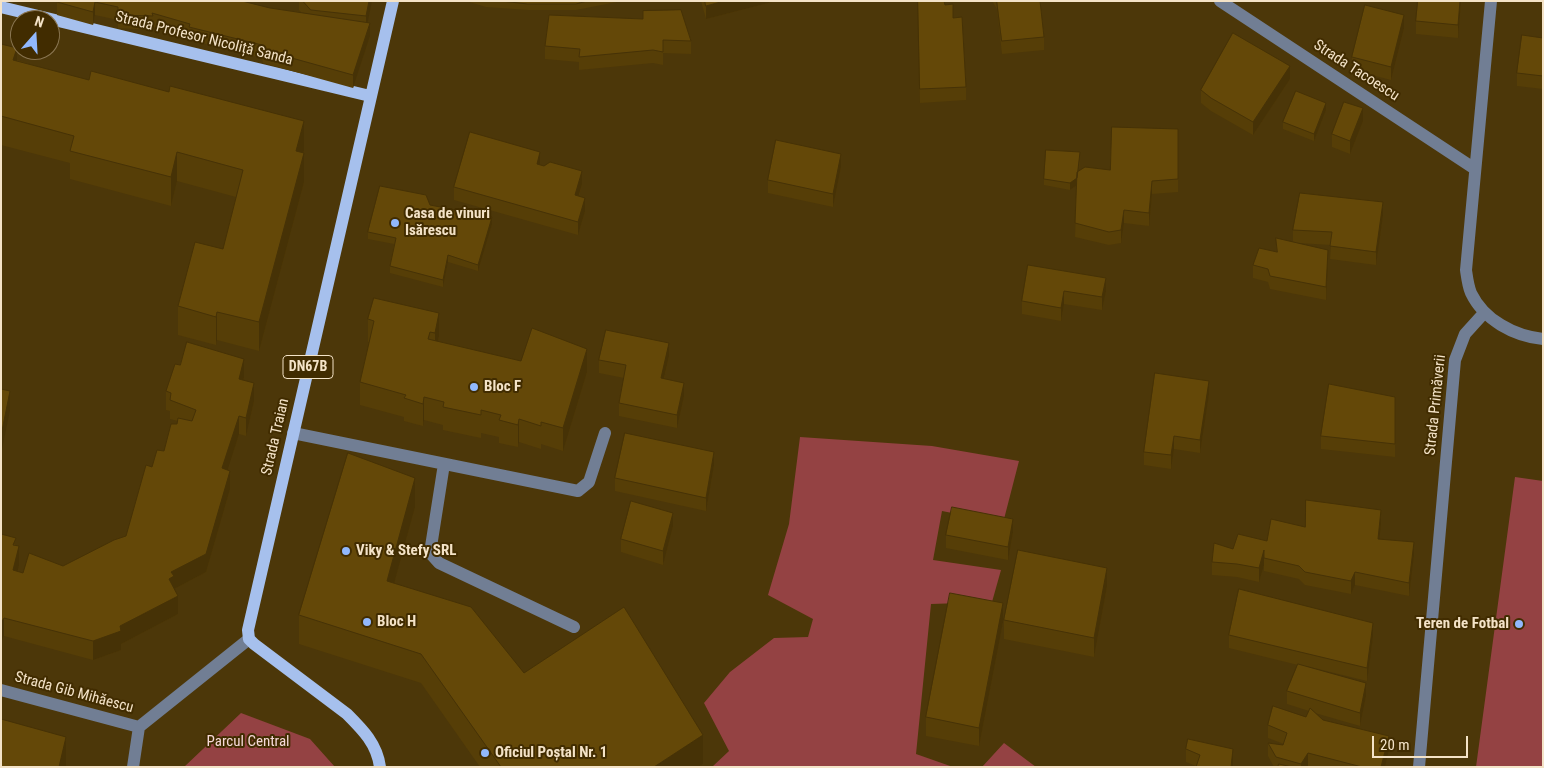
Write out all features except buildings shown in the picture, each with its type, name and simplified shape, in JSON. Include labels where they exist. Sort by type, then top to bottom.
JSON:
[{"type":"main road","name":"Strada Traian","points":[[249,639],[248,630],[393,1]]},
{"type":"main road","name":"Strada Profesor Nicoliță Sanda","points":[[1,6],[370,96]]},
{"type":"main road","points":[[249,639],[347,714],[366,733],[373,744],[379,758],[380,767]]},
{"type":"street","name":"Strada Tacoescu","points":[[1220,1],[1475,169]]},
{"type":"street","points":[[1491,1],[1466,270],[1471,292],[1484,313],[1507,329],[1543,339]]},
{"type":"street","name":"Strada Primăverii","points":[[1419,767],[1455,360],[1464,334],[1484,313]]},
{"type":"street","points":[[294,433],[578,491],[589,482],[605,433]]},
{"type":"street","points":[[444,464],[430,553],[439,563],[574,627]]},
{"type":"street","points":[[133,767],[139,727],[249,639]]},
{"type":"street","name":"Strada Gib Mihăescu","points":[[1,690],[139,727]]},
{"type":"green space","points":[[800,437],[932,446],[1019,461],[1003,523],[942,511],[933,560],[1001,570],[992,602],[931,604],[916,754],[953,767],[712,767],[729,751],[704,703],[730,672],[774,638],[808,637],[813,619],[768,595],[789,524]]},
{"type":"green space","name":"Teren de Fotbal","points":[[1515,477],[1543,481],[1543,767],[1476,767]]},
{"type":"green space","name":"Parcul Central","points":[[241,713],[310,739],[335,767],[184,767]]},
{"type":"green space","points":[[1004,743],[1036,767],[982,767]]},
{"type":"place","name":"Casa de vinuri Isărescu","points":[[395,223]]},
{"type":"place","name":"Bloc F","points":[[474,387]]},
{"type":"place","name":"Viky & Stefy SRL","points":[[346,551]]},
{"type":"place","name":"Bloc H","points":[[367,622]]},
{"type":"place","name":"Teren de Fotbal","points":[[1519,624]]},
{"type":"place","name":"Oficiul Poștal Nr. 1","points":[[485,753]]}]
